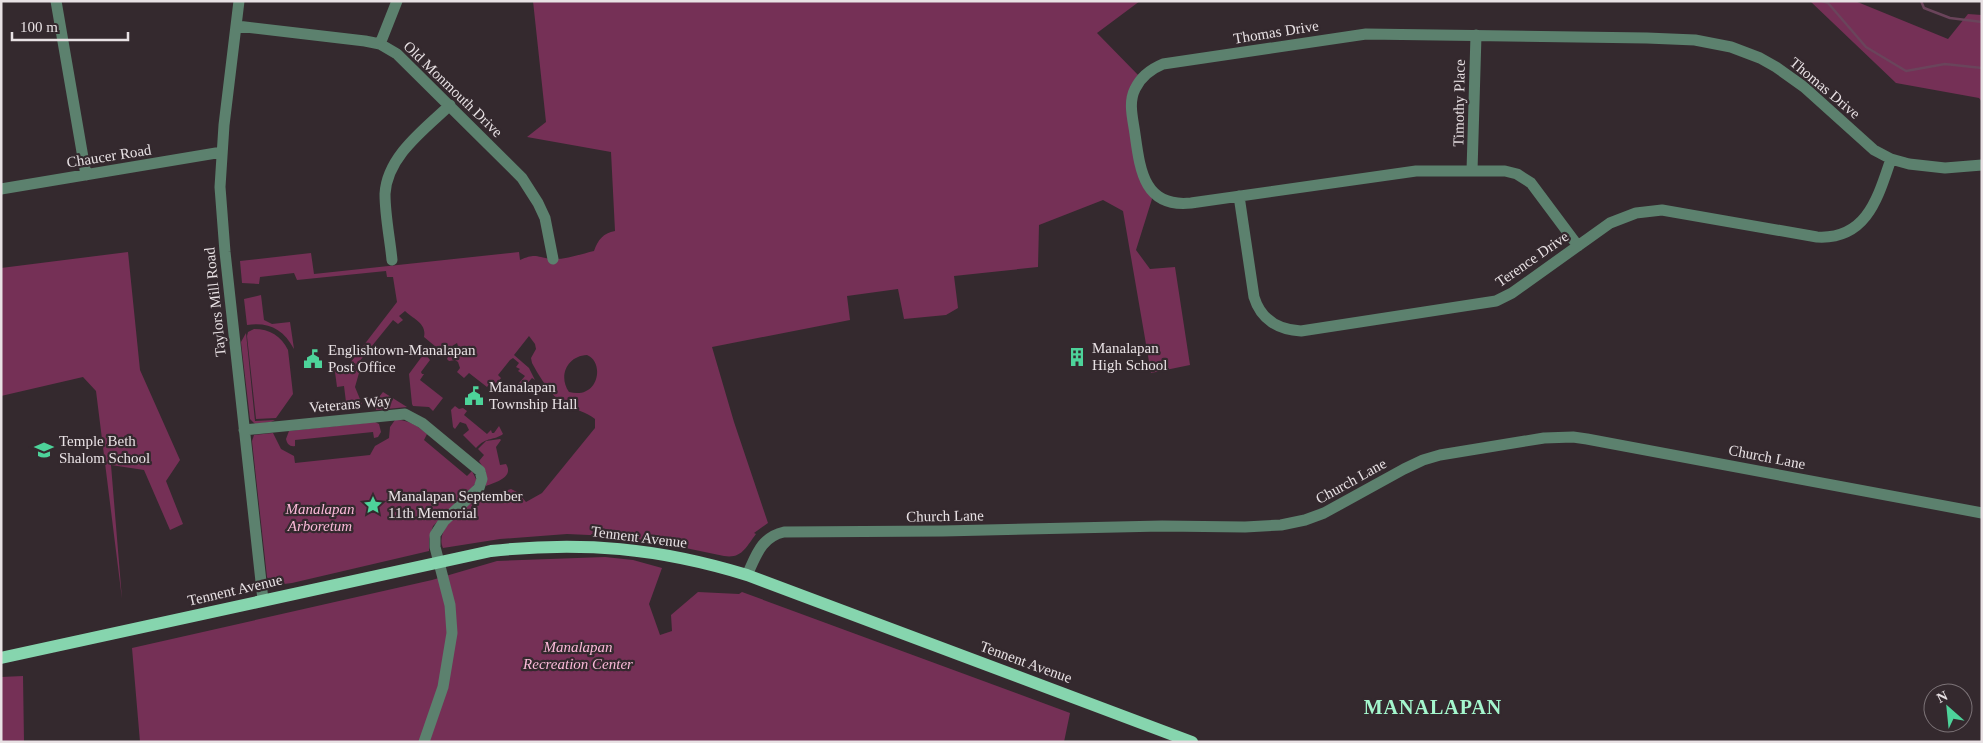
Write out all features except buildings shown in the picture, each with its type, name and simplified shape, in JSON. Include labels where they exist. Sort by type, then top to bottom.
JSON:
[{"type":"main road","name":"Tennent Avenue","points":[[1,658],[491,551],[523,548],[598,546],[663,554],[747,575],[1192,742]]},
{"type":"street","points":[[56,1],[86,175]]},
{"type":"street","name":"Taylors Mill Road","points":[[239,1],[222,152],[222,215],[263,600]]},
{"type":"street","points":[[380,44],[397,1]]},
{"type":"street","name":"Old Monmouth Drive","points":[[237,26],[380,44],[397,54],[514,169],[529,188],[545,218],[553,259]]},
{"type":"street","name":"Thomas Drive","points":[[1578,246],[1534,187],[1523,177],[1505,171],[1416,170],[1191,204],[1173,203],[1158,197],[1146,184],[1141,174],[1131,108],[1135,88],[1149,72],[1169,63],[1366,34],[1678,39],[1711,42],[1760,58],[1791,77],[1868,145],[1891,159],[1929,167],[1966,167],[1982,164]]},
{"type":"street","name":"Timothy Place","points":[[1472,171],[1476,35]]},
{"type":"street","points":[[392,260],[385,194],[388,180],[404,150],[450,105]]},
{"type":"street","name":"Chaucer Road","points":[[1,189],[222,152]]},
{"type":"street","name":"Terence Drive","points":[[1239,196],[1256,301],[1260,310],[1269,321],[1284,329],[1317,329],[1496,301],[1512,293],[1620,218],[1636,212],[1654,210],[1672,212],[1817,237],[1839,235],[1859,224],[1869,213],[1891,159]]},
{"type":"street","name":"Thomas Drive","points":[[1966,167],[1982,170]]},
{"type":"street","name":"Veterans Way","points":[[244,430],[401,414],[419,420],[479,469],[482,476],[479,488],[444,520],[437,530],[434,543],[439,562]]},
{"type":"street","name":"Church Lane","points":[[747,575],[760,546],[772,536],[784,532],[821,533],[1281,525],[1305,520],[1324,513],[1388,477],[1430,458],[1472,449],[1558,437],[1587,439],[1982,513]]},
{"type":"street","points":[[424,742],[444,687],[452,633],[450,605],[439,562]]},
{"type":"green space","points":[[533,1],[1140,1],[1097,33],[1140,77],[1131,108],[1152,199],[1136,250],[1150,269],[1175,267],[1190,365],[1151,373],[1123,211],[1103,200],[1039,225],[1038,267],[954,276],[958,308],[946,315],[904,319],[898,289],[847,296],[850,320],[712,347],[734,422],[768,523],[754,533],[756,534],[739,554],[724,556],[652,541],[611,536],[567,534],[500,539],[443,548],[441,541],[446,526],[458,513],[478,497],[486,498],[511,489],[517,492],[526,502],[542,493],[595,428],[595,419],[566,405],[551,393],[532,363],[531,358],[536,349],[529,336],[514,355],[529,368],[535,380],[532,378],[519,393],[514,389],[525,376],[518,371],[520,369],[516,367],[519,363],[513,358],[498,375],[501,378],[497,384],[492,380],[487,387],[469,373],[464,378],[457,372],[460,368],[458,362],[447,359],[448,357],[445,354],[458,346],[457,343],[442,352],[424,337],[423,328],[419,322],[405,311],[399,316],[403,320],[398,324],[393,320],[354,368],[359,373],[355,387],[362,404],[358,410],[347,410],[344,386],[337,387],[333,369],[347,367],[397,302],[393,277],[387,277],[386,271],[297,280],[294,273],[260,277],[259,284],[242,283],[240,261],[311,253],[314,274],[519,252],[520,260],[533,256],[562,259],[594,251],[601,238],[607,233],[615,231],[611,152],[527,137],[546,122]],"holes":[[[587,355],[593,359],[597,372],[593,386],[587,391],[579,393],[569,392],[564,380],[566,368],[574,359],[580,356]]]},
{"type":"green space","points":[[1810,1],[1855,1],[1948,39],[1968,14],[1982,15],[1982,102],[1979,98],[1896,83]]},
{"type":"green space","points":[[128,252],[140,370],[180,460],[166,481],[183,524],[170,530],[144,470],[111,465],[122,599],[96,391],[83,377],[1,396],[1,268]]},
{"type":"green space","points":[[261,295],[264,320],[272,324],[290,322],[294,349],[285,336],[275,328],[255,324],[247,325],[244,299]]},
{"type":"green space","points":[[254,329],[265,330],[274,334],[288,350],[293,394],[276,418],[256,419],[247,336],[248,332]]},
{"type":"green space","points":[[246,333],[255,421],[275,420],[271,422],[255,424],[250,419],[241,342]]},
{"type":"green space","points":[[423,355],[426,355],[430,360],[421,372],[424,374],[420,380],[443,398],[433,411],[429,407],[413,406],[412,404],[409,374]]},
{"type":"green space","points":[[383,392],[407,407],[376,410],[375,402]]},
{"type":"green space","points":[[455,406],[467,411],[464,415],[487,434],[491,430],[494,433],[499,426],[503,434],[487,440],[476,448],[463,435],[469,430],[466,424],[460,422],[455,429],[453,427],[451,410]]},
{"type":"green space","name":"Manalapan Arboretum","points":[[395,420],[408,422],[420,428],[427,434],[424,440],[467,476],[472,471],[477,481],[433,526],[429,539],[429,551],[292,583],[270,582],[267,577],[252,441],[254,435],[273,433],[281,449],[294,456],[295,463],[370,455],[375,446],[389,438],[390,427]]},
{"type":"green space","points":[[375,422],[379,424],[381,432],[378,437],[374,438],[373,432],[295,440],[295,446],[289,445],[286,439],[289,431]]},
{"type":"green space","points":[[500,439],[496,447],[500,465],[506,464],[508,472],[503,478],[486,486],[486,472],[479,461],[484,455],[478,449],[486,441]]},
{"type":"green space","name":"Manalapan Recreation Center","points":[[605,557],[633,560],[662,568],[649,604],[660,635],[672,631],[671,615],[698,592],[739,594],[742,592],[1070,713],[1064,742],[140,742],[132,648],[432,580],[497,561]]},
{"type":"green space","points":[[23,676],[24,742],[1,742],[1,677]]},
{"type":"waterway","points":[[1822,1],[1828,3],[1866,47],[1906,71],[1945,64],[1982,68]]},
{"type":"waterway","points":[[1921,1],[1924,8],[1950,18],[1982,22]]},
{"type":"place","name":"Manalapan High School","points":[[1077,357]]},
{"type":"place","name":"Englishtown-Manalapan Post Office","points":[[313,359]]},
{"type":"place","name":"Manalapan Township Hall","points":[[474,396]]},
{"type":"place","name":"Temple Beth Shalom School","points":[[44,450]]},
{"type":"place","name":"Manalapan September 11th Memorial","points":[[373,505]]},
{"type":"district","name":"MANALAPAN","points":[[1433,707]]}]
